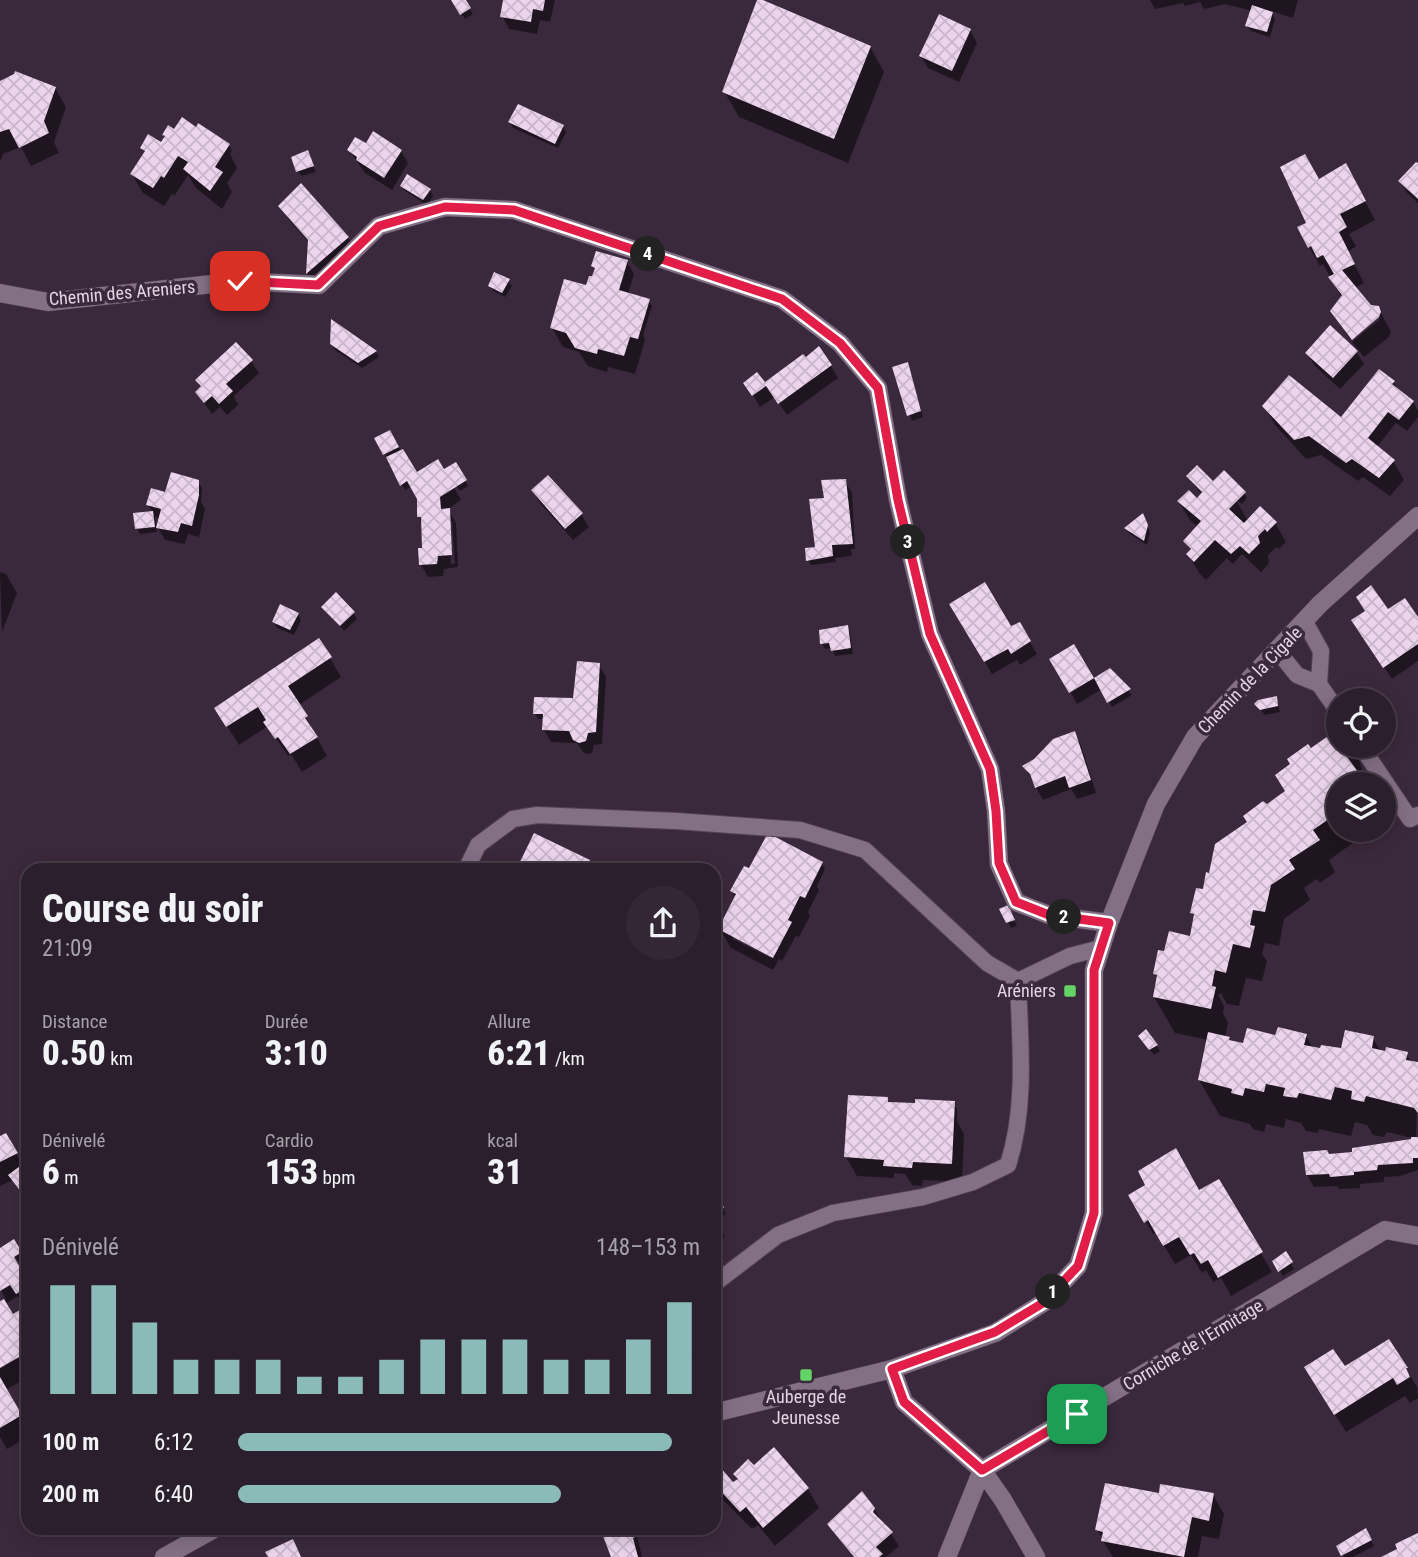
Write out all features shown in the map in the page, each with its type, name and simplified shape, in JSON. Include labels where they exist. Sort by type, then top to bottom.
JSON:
[{"type":"street","name":"Chemin des Areniers","points":[[0,293],[48,302],[240,281],[318,285],[379,226],[445,207],[514,210],[782,299],[840,343],[878,388],[898,500],[930,634],[990,769],[999,863],[1016,902],[1049,915],[1109,923]]},
{"type":"street","name":"Chemin de la Cigale","points":[[721,1411],[892,1369],[995,1332],[1043,1303],[1078,1266],[1094,1213],[1094,970],[1109,923],[1156,804],[1195,737],[1321,604],[1418,516]]},
{"type":"street","name":"Corniche de l'Ermitage","points":[[982,1470],[1385,1230],[1418,1236]]},
{"type":"street","points":[[892,1369],[904,1402],[982,1470],[1003,1500],[1035,1557]]},
{"type":"street","points":[[947,1557],[982,1470]]},
{"type":"street","points":[[164,1557],[203,1535]]},
{"type":"lane","points":[[1305,622],[1321,651],[1320,684],[1326,693]]},
{"type":"lane","points":[[1277,650],[1297,675],[1320,684]]},
{"type":"lane","points":[[1369,758],[1410,820],[1418,816]]},
{"type":"lane","points":[[469,863],[478,845],[513,819],[537,814],[800,830],[865,850],[987,963],[1018,981]]},
{"type":"lane","points":[[1018,981],[1070,956],[1101,948]]},
{"type":"lane","points":[[721,1279],[778,1235],[833,1213],[923,1197],[973,1182],[1008,1165],[1015,1144],[1022,1082],[1018,981]]},
{"type":"building","points":[[451,0],[466,0],[471,8],[460,15]]},
{"type":"building","points":[[503,0],[545,0],[543,11],[533,9],[531,22],[500,17]]},
{"type":"building","points":[[757,0],[763,0],[871,46],[834,139],[722,92]]},
{"type":"building","points":[[1252,5],[1273,12],[1267,32],[1245,26]]},
{"type":"building","points":[[939,14],[971,29],[952,71],[919,56]]},
{"type":"building","points":[[15,71],[56,87],[44,121],[49,133],[19,148],[9,129],[0,132],[0,81]]},
{"type":"building","points":[[518,104],[564,125],[555,144],[508,122]]},
{"type":"building","points":[[182,117],[196,127],[198,123],[230,144],[215,167],[223,172],[210,191],[183,169],[188,162],[178,156],[164,178],[161,176],[153,188],[130,174],[145,151],[140,148],[148,134],[161,142],[168,125],[174,129]]},
{"type":"building","points":[[373,131],[402,150],[384,178],[356,160],[357,157],[347,150],[355,137],[366,143]]},
{"type":"building","points":[[308,150],[314,166],[296,172],[291,157]]},
{"type":"building","points":[[1305,154],[1319,179],[1346,163],[1366,201],[1340,214],[1347,227],[1339,232],[1355,264],[1342,270],[1371,305],[1379,306],[1381,312],[1379,317],[1352,340],[1330,311],[1342,295],[1328,277],[1334,274],[1323,255],[1317,258],[1311,246],[1308,248],[1297,227],[1306,223],[1280,167]]},
{"type":"building","points":[[1418,163],[1418,199],[1398,181]]},
{"type":"building","points":[[407,174],[431,189],[423,200],[400,186]]},
{"type":"building","points":[[301,183],[349,237],[306,274],[308,240],[278,206]]},
{"type":"building","points":[[596,251],[628,260],[619,290],[650,299],[638,339],[630,337],[624,356],[598,349],[597,354],[575,348],[566,333],[550,328],[564,279],[586,285],[595,268],[591,266]]},
{"type":"building","points":[[494,272],[510,279],[502,293],[488,286]]},
{"type":"building","points":[[331,319],[377,351],[358,363],[330,344]]},
{"type":"building","points":[[1330,325],[1358,351],[1333,378],[1305,353]]},
{"type":"building","points":[[236,342],[253,360],[226,384],[233,391],[219,404],[212,396],[204,403],[195,392],[201,386],[195,380]]},
{"type":"building","points":[[819,346],[832,365],[778,404],[766,386],[752,396],[743,383],[757,372],[765,382],[803,354],[806,357]]},
{"type":"building","points":[[908,362],[921,411],[907,416],[892,367]]},
{"type":"building","points":[[1379,369],[1395,381],[1392,384],[1414,401],[1399,420],[1388,412],[1368,438],[1395,460],[1379,478],[1352,459],[1346,463],[1309,436],[1294,440],[1262,406],[1289,375],[1341,417]]},
{"type":"building","points":[[390,430],[399,447],[383,455],[374,438]]},
{"type":"building","points":[[403,449],[417,472],[438,459],[444,469],[456,462],[467,480],[440,497],[441,509],[450,508],[452,555],[438,556],[437,564],[419,565],[418,548],[422,548],[421,517],[417,517],[417,499],[407,481],[400,486],[386,457]]},
{"type":"building","points":[[1197,465],[1213,481],[1224,470],[1246,492],[1229,509],[1244,523],[1260,506],[1277,522],[1267,532],[1265,529],[1258,536],[1260,543],[1249,554],[1240,546],[1231,554],[1215,540],[1194,562],[1186,554],[1191,549],[1183,541],[1201,521],[1177,501],[1189,490],[1197,498],[1202,492],[1186,476]]},
{"type":"building","points":[[171,472],[199,480],[199,495],[192,526],[181,523],[178,532],[156,528],[161,509],[146,505],[151,488],[165,492]]},
{"type":"building","points":[[548,475],[583,513],[565,529],[531,490]]},
{"type":"building","points":[[846,479],[853,544],[832,545],[833,556],[806,561],[805,548],[815,547],[809,499],[824,498],[821,480]]},
{"type":"building","points":[[153,511],[155,527],[135,529],[133,513]]},
{"type":"building","points":[[1143,513],[1148,525],[1144,541],[1124,528]]},
{"type":"building","points":[[985,582],[1011,626],[1020,622],[1031,641],[1011,654],[1008,649],[984,662],[949,604]]},
{"type":"building","points":[[1371,585],[1388,609],[1405,598],[1418,617],[1418,644],[1383,668],[1351,620],[1365,611],[1356,597]]},
{"type":"building","points":[[336,592],[355,612],[340,626],[321,607]]},
{"type":"building","points":[[280,604],[299,613],[290,630],[272,622]]},
{"type":"building","points":[[848,625],[851,648],[831,651],[829,643],[820,644],[819,630]]},
{"type":"building","points":[[319,638],[332,657],[288,686],[318,737],[290,754],[263,722],[266,720],[258,707],[226,727],[214,708]]},
{"type":"building","points":[[1074,644],[1094,678],[1069,693],[1049,659]]},
{"type":"building","points":[[577,661],[600,663],[596,732],[588,733],[586,741],[579,743],[573,740],[569,731],[542,730],[543,714],[533,714],[534,697],[573,698]]},
{"type":"building","points":[[1110,668],[1131,689],[1107,703],[1094,678]]},
{"type":"building","points":[[1277,696],[1278,706],[1260,710],[1254,704],[1258,700]]},
{"type":"building","points":[[1075,731],[1091,780],[1069,788],[1065,776],[1035,788],[1030,774],[1022,766],[1034,759],[1053,739]]},
{"type":"building","points":[[1326,738],[1326,758],[1348,758],[1358,772],[1326,772],[1326,821],[1313,830],[1320,840],[1289,860],[1295,869],[1271,885],[1265,912],[1253,910],[1250,925],[1255,926],[1250,948],[1233,944],[1226,973],[1215,970],[1212,986],[1216,987],[1211,1009],[1153,997],[1157,975],[1153,974],[1158,950],[1164,951],[1169,931],[1190,936],[1194,914],[1190,913],[1196,888],[1203,889],[1215,844],[1247,822],[1243,816],[1263,801],[1267,804],[1285,791],[1275,775],[1290,764],[1287,759],[1308,744],[1311,748]]},
{"type":"building","points":[[534,833],[590,860],[589,863],[519,863]]},
{"type":"building","points":[[768,833],[823,862],[805,898],[800,896],[788,920],[792,922],[773,958],[721,931],[721,923],[736,894],[730,891],[744,866],[749,868]]},
{"type":"building","points":[[1008,905],[1015,920],[1006,923],[999,909]]},
{"type":"building","points":[[1278,1027],[1307,1034],[1304,1045],[1341,1048],[1345,1030],[1374,1036],[1372,1048],[1385,1051],[1386,1047],[1408,1052],[1406,1060],[1418,1062],[1418,1113],[1414,1108],[1366,1096],[1364,1102],[1351,1099],[1352,1091],[1335,1087],[1331,1100],[1299,1093],[1297,1098],[1283,1096],[1285,1088],[1266,1084],[1264,1092],[1245,1088],[1243,1096],[1231,1093],[1232,1089],[1198,1080],[1208,1032],[1243,1043],[1247,1028],[1275,1035]]},
{"type":"building","points":[[1146,1029],[1158,1045],[1149,1050],[1138,1036]]},
{"type":"building","points":[[848,1095],[888,1097],[888,1102],[915,1103],[915,1099],[955,1101],[952,1164],[913,1162],[912,1168],[883,1166],[884,1160],[844,1157]]},
{"type":"building","points":[[6,1133],[18,1153],[0,1162],[0,1136]]},
{"type":"building","points":[[1418,1137],[1418,1158],[1413,1158],[1413,1163],[1378,1165],[1377,1170],[1354,1172],[1354,1175],[1306,1175],[1303,1152],[1352,1152],[1352,1148]]},
{"type":"building","points":[[1176,1148],[1199,1190],[1219,1179],[1263,1252],[1218,1278],[1208,1260],[1201,1264],[1194,1253],[1190,1255],[1179,1237],[1163,1246],[1148,1220],[1144,1223],[1128,1195],[1145,1185],[1138,1171]]},
{"type":"building","points":[[21,1165],[21,1192],[8,1175]]},
{"type":"building","points":[[14,1239],[21,1250],[14,1257],[21,1269],[21,1291],[16,1294],[10,1285],[0,1291],[0,1248]]},
{"type":"building","points":[[1286,1251],[1293,1262],[1278,1272],[1272,1261]]},
{"type":"building","points":[[4,1299],[13,1314],[21,1309],[21,1356],[0,1368],[0,1301]]},
{"type":"building","points":[[1389,1339],[1408,1368],[1410,1377],[1397,1385],[1393,1378],[1334,1415],[1304,1367],[1333,1349],[1345,1366]]},
{"type":"building","points":[[0,1377],[21,1416],[0,1428]]},
{"type":"building","points":[[774,1447],[809,1488],[763,1528],[746,1507],[740,1512],[721,1492],[721,1468],[733,1482],[738,1479],[733,1474],[748,1459],[754,1465]]},
{"type":"building","points":[[1105,1483],[1159,1493],[1160,1484],[1214,1493],[1209,1521],[1192,1517],[1184,1557],[1101,1541],[1103,1532],[1095,1530]]},
{"type":"building","points":[[862,1491],[875,1508],[873,1512],[893,1532],[876,1547],[883,1554],[879,1557],[854,1557],[827,1524]]},
{"type":"building","points":[[1366,1528],[1372,1540],[1341,1556],[1336,1546]]},
{"type":"building","points":[[1418,1533],[1418,1557],[1381,1557],[1397,1549],[1395,1544]]},
{"type":"building","points":[[603,1535],[635,1535],[633,1538],[638,1557],[611,1557]]},
{"type":"building","points":[[293,1539],[301,1557],[268,1557],[265,1552]]},
{"type":"place","name":"Aréniers","points":[[1070,991]]},
{"type":"place","name":"Auberge de Jeunesse","points":[[806,1375]]},
{"type":"route","points":[[240,281],[318,285],[379,226],[445,207],[514,210],[782,299],[840,343],[878,388],[898,500],[930,634],[990,769],[999,863],[1016,902],[1049,915],[1109,923],[1094,970],[1094,1213],[1078,1266],[1043,1303],[995,1332],[892,1369],[904,1402],[982,1470],[1077,1414]]}]
